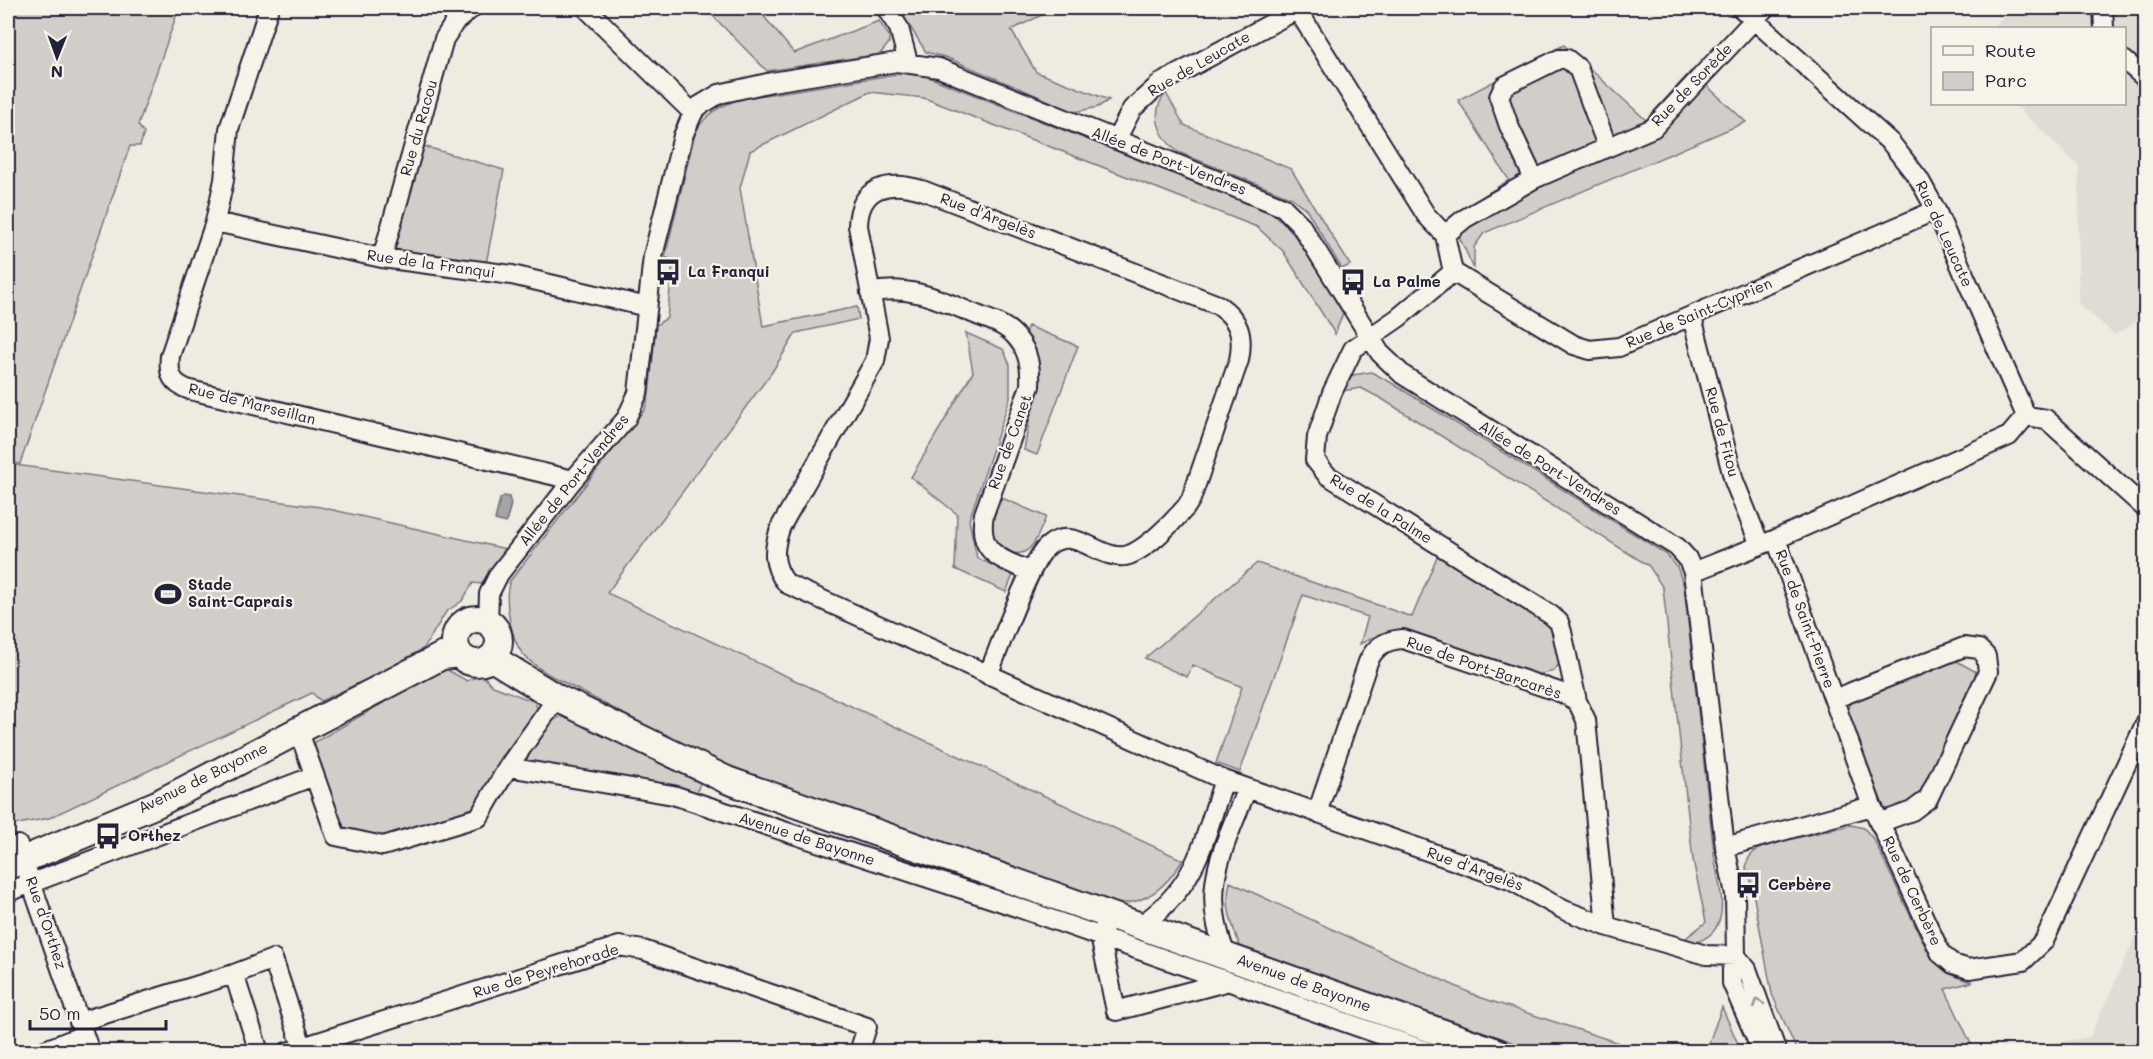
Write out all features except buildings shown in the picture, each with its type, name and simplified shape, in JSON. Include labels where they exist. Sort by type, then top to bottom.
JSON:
[{"type":"street","name":"Rue de Marseillan","points":[[269,8],[229,129],[224,180],[215,222],[171,356],[170,374],[180,386],[573,480]]},
{"type":"street","name":"Rue du Racou","points":[[382,258],[444,39],[455,22],[472,8]]},
{"type":"street","points":[[586,8],[693,113]]},
{"type":"street","points":[[886,8],[899,28],[908,62]]},
{"type":"street","points":[[1298,8],[1426,215],[1445,235],[1453,272]]},
{"type":"street","name":"Rue de Leucate","points":[[1116,140],[1132,109],[1161,82],[1298,8]]},
{"type":"street","points":[[2103,8],[2104,27]]},
{"type":"street","name":"Rue de Leucate","points":[[1754,11],[1891,143],[1919,179],[1936,210],[2025,416]]},
{"type":"street","name":"Rue de Sorède","points":[[1445,235],[1464,219],[1534,179],[1653,128],[1754,11]]},
{"type":"street","points":[[1534,179],[1509,126],[1499,97],[1504,86],[1559,59],[1567,59],[1578,68],[1607,146]]},
{"type":"street","name":"Allée de Port-Vendres","points":[[488,622],[489,594],[500,574],[573,480],[626,419],[638,393],[653,255],[683,136],[693,113],[709,99],[734,90],[908,62],[929,65],[1283,207],[1300,224],[1380,353],[1403,375],[1677,548],[1687,558],[1693,572],[1725,847],[1735,894],[1736,956],[1732,970],[1732,983],[1762,1052]]},
{"type":"street","points":[[2126,62],[2145,79]]},
{"type":"street","name":"Rue d'Argelès","points":[[988,675],[1031,572],[1044,549],[1059,539],[1075,540],[1118,556],[1131,554],[1186,507],[1191,499],[1239,360],[1242,338],[1235,319],[1218,305],[907,186],[885,186],[874,191],[861,206],[858,233],[879,338],[875,361],[781,526],[774,547],[777,569],[787,584],[796,589],[988,675],[1224,780],[1510,880],[1564,910],[1606,926],[1706,955],[1736,956]]},
{"type":"street","name":"Rue de Saint-Cyprien","points":[[1453,272],[1557,336],[1590,350],[1619,347],[1936,210]]},
{"type":"street","name":"Rue de la Franqui","points":[[215,222],[382,258],[512,275],[647,307]]},
{"type":"street","name":"Rue de la Palme","points":[[1453,272],[1398,318],[1369,336],[1353,350],[1332,393],[1315,449],[1318,467],[1559,622],[1577,701]]},
{"type":"street","name":"Rue de Canet","points":[[870,293],[894,290],[932,296],[1008,328],[1022,345],[1030,363],[1030,386],[984,514],[982,534],[991,552],[1031,572]]},
{"type":"street","name":"Rue de Fitou","points":[[1692,317],[1734,481],[1768,542]]},
{"type":"street","points":[[1693,572],[1768,542],[2009,436],[2025,416],[2046,419],[2145,509]]},
{"type":"street","name":"Rue de Saint-Pierre","points":[[1768,542],[1834,699],[1875,814],[1912,811],[1928,799],[1988,672],[1986,656],[1979,649],[1964,647],[1834,699]]},
{"type":"street","points":[[480,619],[488,622],[494,627],[499,643],[492,658],[475,664],[459,654],[455,638],[463,624],[480,619]]},
{"type":"street","name":"Rue de Port-Barcarès","points":[[1317,813],[1368,663],[1380,645],[1392,640],[1403,639],[1562,693],[1577,701],[1586,720],[1606,926]]},
{"type":"street","name":"Avenue de Bayonne","points":[[17,857],[157,804],[442,656],[459,654]]},
{"type":"street","name":"Avenue de Bayonne","points":[[492,658],[557,698],[727,780],[1105,926],[1225,982],[1430,1052]]},
{"type":"street","points":[[299,732],[336,836],[383,846],[479,817],[508,767],[557,698]]},
{"type":"street","name":"Rue de Cerbère","points":[[1875,814],[1941,954],[1953,964],[1969,969],[2023,961],[2044,941],[2145,722]]},
{"type":"street","name":"Avenue de Bayonne","points":[[508,767],[673,795],[1105,926],[1141,925],[1497,1052]]},
{"type":"street","name":"Avenue de Bayonne","points":[[8,892],[314,776]]},
{"type":"street","points":[[1141,925],[1171,902],[1194,868],[1224,780]]},
{"type":"street","points":[[1226,955],[1215,917],[1214,879],[1247,788]]},
{"type":"street","points":[[1725,847],[1875,814]]},
{"type":"street","name":"Rue d'Orthez","points":[[17,857],[33,883],[84,1036]]},
{"type":"street","name":"Avenue de Bayonne","points":[[1105,926],[1116,1011],[1225,982]]},
{"type":"street","name":"Rue de Peyrehorade","points":[[234,974],[273,959],[295,1049],[619,946],[643,950],[867,1027],[859,1052]]},
{"type":"street","points":[[1736,956],[1747,969],[1777,1052]]},
{"type":"street","points":[[40,1052],[234,974],[259,1052]]},
{"type":"shaded area","points":[[2011,8],[2145,8],[2145,316],[2115,335],[2078,303],[2079,166],[2015,105],[2126,105],[2126,27],[1993,27]]},
{"type":"shaded area","points":[[504,496],[509,497],[511,504],[506,523],[495,520],[500,499]]},
{"type":"shaded area","points":[[2145,915],[2145,1051],[2008,1051],[2090,1037]]},
{"type":"green space","points":[[8,8],[179,8],[138,125],[144,133],[140,146],[130,146],[20,464],[8,462]]},
{"type":"green space","points":[[705,8],[757,8],[794,53],[879,21],[889,36],[889,43],[880,54],[767,71]]},
{"type":"green space","points":[[913,8],[1056,8],[1011,30],[1036,72],[1109,100],[1098,107],[1075,112],[948,58],[926,52],[902,14]]},
{"type":"green space","points":[[1564,45],[1646,120],[1691,71],[1746,122],[1484,233],[1474,247],[1474,269],[1450,217],[1509,180],[1458,100]]},
{"type":"green space","points":[[905,73],[921,74],[1269,211],[1292,232],[1343,313],[1335,334],[1283,251],[1257,227],[924,98],[870,92],[750,151],[740,188],[763,326],[857,307],[859,319],[796,333],[772,372],[607,593],[1183,860],[1163,885],[1138,901],[1116,904],[738,774],[548,674],[522,653],[514,638],[507,597],[510,581],[645,409],[649,395],[656,325],[667,318],[673,261],[665,257],[695,133],[699,126],[714,112],[739,99]]},
{"type":"green space","points":[[1166,93],[1184,125],[1291,169],[1350,265],[1342,269],[1307,210],[1292,198],[1178,152],[1171,146],[1161,132],[1157,117],[1161,101]]},
{"type":"green space","points":[[420,145],[504,170],[486,264],[395,251],[392,248]]},
{"type":"green space","points":[[1028,326],[1078,346],[1037,455],[1024,450],[1033,400],[1024,335]]},
{"type":"green space","points":[[966,333],[1003,349],[1010,365],[1010,398],[969,520],[977,558],[1013,575],[1006,592],[955,569],[957,514],[911,477],[973,372]]},
{"type":"green space","points":[[1371,372],[1666,554],[1677,567],[1684,586],[1721,898],[1719,920],[1715,930],[1706,938],[1694,943],[1686,938],[1706,922],[1693,860],[1663,588],[1649,566],[1382,399],[1361,388],[1342,391],[1353,375]]},
{"type":"green space","name":"Stade Saint-Caprais","points":[[8,464],[320,507],[506,549],[481,584],[473,583],[462,601],[446,612],[424,648],[383,672],[321,701],[312,693],[49,818],[8,826]]},
{"type":"green space","points":[[1002,498],[1046,517],[1034,543],[1023,553],[1006,552],[995,547],[989,527]]},
{"type":"green space","points":[[1438,554],[1545,619],[1555,629],[1561,661],[1554,671],[1533,676],[1402,629],[1380,634],[1360,644],[1368,617],[1303,595],[1240,772],[1216,763],[1242,687],[1193,665],[1187,677],[1145,658],[1257,563],[1412,617]]},
{"type":"green space","points":[[1953,659],[1980,674],[1921,798],[1891,811],[1884,808],[1847,712],[1854,697]]},
{"type":"green space","points":[[444,668],[467,681],[482,675],[493,686],[535,702],[539,714],[502,756],[471,814],[383,840],[339,828],[314,757],[315,742]]},
{"type":"green space","points":[[563,715],[700,783],[696,795],[526,761],[545,725]]},
{"type":"green space","points":[[1851,825],[1864,828],[1874,840],[1927,950],[1941,967],[1958,977],[1973,982],[1945,989],[1972,1046],[1946,1052],[1797,1051],[1772,994],[1749,871],[1746,871],[1747,861],[1754,852],[1767,845]]},
{"type":"green space","points":[[1230,882],[1479,997],[1643,1051],[1538,1051],[1240,946],[1228,907]]},
{"type":"green space","points":[[1722,1007],[1741,1051],[1706,1051]]},
{"type":"place","name":"La Franqui","points":[[668,272]]},
{"type":"place","name":"La Palme","points":[[1353,282]]},
{"type":"place","name":"Stade Saint-Caprais","points":[[168,594]]},
{"type":"place","name":"Orthez","points":[[108,836]]},
{"type":"place","name":"Cerbère","points":[[1748,885]]}]
